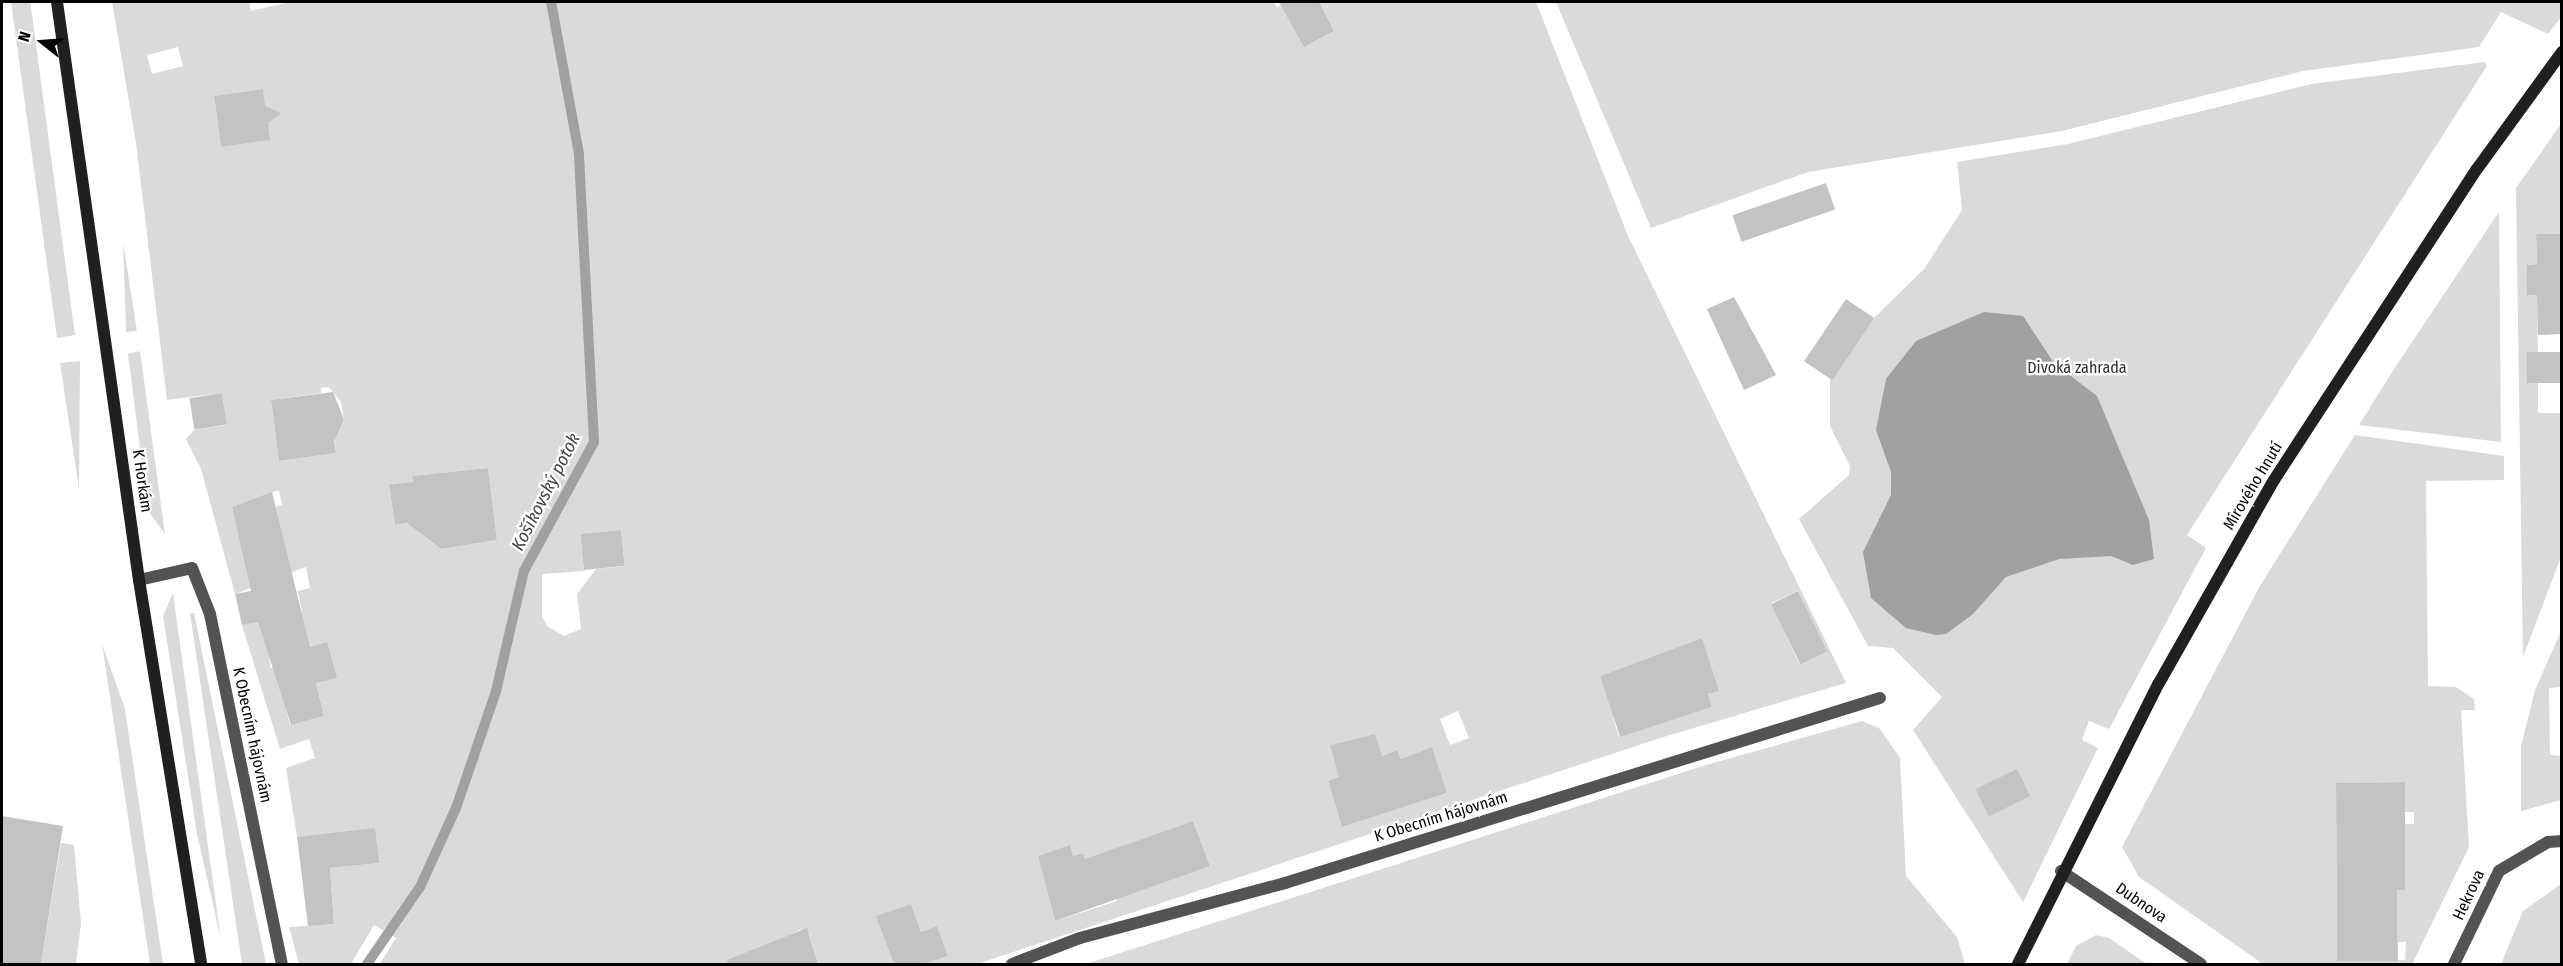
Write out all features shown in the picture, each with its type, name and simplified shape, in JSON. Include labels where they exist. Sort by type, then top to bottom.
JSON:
[{"type":"main road","name":"K Horkám","points":[[57,2],[139,580],[201,964]]},
{"type":"main road","name":"Mírového hnutí","points":[[2018,964],[2061,871],[2274,480],[2464,188],[2562,52]]},
{"type":"street","name":"K Obecním hájovnám","points":[[139,580],[192,568],[210,614],[282,964]]},
{"type":"street","name":"K Obecním hájovnám","points":[[1012,964],[1080,938],[1285,883],[1880,698]]},
{"type":"street","name":"Hekrova","points":[[2454,964],[2499,871],[2548,842],[2562,841]]},
{"type":"street","name":"Dubnova","points":[[2061,871],[2201,964]]},
{"type":"green space","points":[[11,2],[30,2],[31,7],[75,335],[57,338]]},
{"type":"green space","points":[[112,2],[249,2],[251,11],[290,2],[1273,2],[1277,7],[1287,2],[1536,2],[1628,236],[1846,683],[1660,738],[977,964],[924,964],[948,956],[937,926],[921,932],[911,904],[877,916],[894,964],[818,964],[809,933],[800,930],[771,945],[777,964],[380,964],[396,938],[374,925],[351,964],[299,964],[289,927],[334,924],[330,868],[379,863],[297,837],[286,768],[315,758],[309,739],[280,749],[242,625],[302,612],[298,591],[310,588],[306,567],[235,594],[201,469],[186,439],[194,430],[227,425],[222,393],[167,400],[136,143]],"holes":[[[1325,14],[1334,31],[1308,45],[1299,27]],[[178,47],[183,66],[152,74],[147,55]],[[262,89],[269,140],[221,147],[214,96]],[[329,387],[341,402],[344,419],[334,437],[336,453],[279,461],[271,400],[321,393],[321,388]],[[488,468],[497,540],[441,549],[417,531],[416,522],[395,525],[389,486],[413,482],[412,476]],[[279,490],[282,505],[276,507],[284,544],[243,553],[232,507]],[[621,530],[625,566],[596,569],[577,594],[581,629],[564,636],[547,626],[542,617],[542,574],[584,571],[580,535]],[[1798,591],[1826,650],[1799,663],[1771,603]],[[1702,638],[1718,691],[1708,694],[1712,707],[1619,737],[1613,718],[1618,716],[1600,676]],[[327,642],[316,683],[324,716],[290,725],[276,667],[271,668],[269,659]],[[1458,711],[1469,738],[1450,745],[1440,719]],[[1375,734],[1379,748],[1331,745]],[[1397,750],[1401,759],[1422,751],[1438,767],[1447,793],[1342,827],[1328,781],[1384,763],[1382,756]],[[1193,821],[1210,866],[1125,845]],[[1069,846],[1073,856],[1083,853],[1088,866],[1104,862],[1117,901],[1055,921],[1038,856]]]},
{"type":"green space","points":[[1556,2],[2561,2],[2562,16],[2548,34],[2501,12],[2479,47],[2303,71],[2062,131],[1808,172],[1651,228]]},
{"type":"green space","name":"Divoká zahrada","points":[[2485,62],[2487,66],[2187,535],[2206,548],[2109,729],[2089,721],[2082,740],[2098,748],[2023,902],[1913,730],[1942,697],[1893,648],[1868,646],[1799,519],[1849,475],[1850,466],[1830,426],[1830,381],[1874,318],[1924,269],[1962,210],[1957,162],[2068,144],[2311,84]]},
{"type":"green space","points":[[2561,124],[2561,234],[2536,235],[2537,264],[2527,265],[2527,294],[2537,295],[2538,353],[2527,353],[2528,383],[2538,383],[2538,413],[2561,413],[2561,557],[2523,657],[2516,188]]},
{"type":"green space","points":[[2499,212],[2501,442],[2359,425],[2396,366]]},
{"type":"green space","points":[[123,242],[137,331],[126,332]]},
{"type":"green space","points":[[140,351],[165,534],[148,511],[128,354]]},
{"type":"green space","points":[[80,361],[79,489],[60,363]]},
{"type":"green space","points":[[2355,435],[2504,456],[2504,480],[2426,481],[2428,686],[2456,687],[2474,699],[2475,710],[2461,710],[2469,847],[2412,964],[2263,964],[2139,877],[2122,847],[2261,584]],"holes":[[[2404,782],[2405,801],[2397,802],[2397,812],[2414,812],[2414,824],[2397,824],[2397,854],[2405,854],[2405,889],[2397,890],[2398,942],[2406,942],[2405,960],[2337,961],[2336,783]]]},
{"type":"green space","points":[[173,593],[221,940],[197,834],[163,616]]},
{"type":"green space","points":[[190,613],[194,613],[266,964],[242,964]]},
{"type":"green space","points":[[2561,631],[2561,687],[2549,688],[2550,755],[2561,756],[2561,800],[2521,811],[2521,746],[2535,690]]},
{"type":"green space","points":[[102,644],[125,709],[163,964],[150,964]]},
{"type":"green space","points":[[1862,721],[1879,728],[1900,758],[1906,876],[1957,937],[1965,964],[1086,964],[1706,765]]},
{"type":"green space","points":[[61,843],[74,845],[81,923],[76,964],[41,964]]},
{"type":"green space","points":[[2561,884],[2561,964],[2501,964],[2523,911]]},
{"type":"green space","points":[[2096,935],[2109,938],[2147,964],[2067,964],[2076,946]]},
{"type":"shaded area","points":[[1984,312],[2023,316],[2054,363],[2097,396],[2149,520],[2154,559],[2133,565],[2111,556],[2059,559],[2006,577],[1973,614],[1946,634],[1936,635],[1906,628],[1871,598],[1863,552],[1891,495],[1891,472],[1876,430],[1886,379],[1916,341]]},
{"type":"building","points":[[1279,2],[1319,2],[1334,31],[1304,47]]},
{"type":"building","points":[[263,89],[265,106],[281,113],[268,123],[270,140],[221,147],[214,96]]},
{"type":"building","points":[[1826,183],[1835,209],[1742,242],[1732,215]]},
{"type":"building","points":[[2536,234],[2562,234],[2562,334],[2538,335],[2537,295],[2527,295],[2527,265],[2537,264]]},
{"type":"building","points":[[1734,297],[1776,375],[1744,390],[1707,309]]},
{"type":"building","points":[[1846,299],[1874,318],[1832,380],[1804,361]]},
{"type":"building","points":[[2527,352],[2562,352],[2562,383],[2527,383]]},
{"type":"building","points":[[333,392],[344,419],[334,441],[336,453],[279,461],[271,400]]},
{"type":"building","points":[[222,393],[227,425],[194,430],[189,398]]},
{"type":"building","points":[[488,468],[497,540],[441,549],[407,523],[395,525],[389,485],[413,482],[412,476]]},
{"type":"building","points":[[272,492],[310,647],[327,642],[337,678],[316,683],[324,716],[291,725],[258,622],[242,625],[235,594],[251,591],[232,507]]},
{"type":"building","points":[[621,530],[625,566],[584,570],[580,534]]},
{"type":"building","points":[[1798,591],[1827,651],[1800,664],[1771,604]]},
{"type":"building","points":[[1702,638],[1719,691],[1708,694],[1712,707],[1620,737],[1600,676]]},
{"type":"building","points":[[1375,734],[1382,756],[1397,750],[1401,759],[1432,747],[1447,793],[1342,827],[1328,781],[1339,777],[1330,745]]},
{"type":"building","points":[[2017,769],[2030,796],[1989,816],[1976,789]]},
{"type":"building","points":[[2405,782],[2405,890],[2397,890],[2398,961],[2337,961],[2336,783]]},
{"type":"building","points":[[2,816],[63,826],[41,964],[2,964]]},
{"type":"building","points":[[1193,821],[1210,866],[1055,921],[1038,856],[1070,845],[1073,856],[1083,853],[1085,859]]},
{"type":"building","points":[[375,828],[379,863],[330,868],[334,924],[308,926],[297,837]]},
{"type":"building","points":[[911,904],[921,932],[937,926],[948,956],[924,964],[894,964],[876,916]]},
{"type":"building","points":[[807,928],[818,964],[728,964],[727,960]]},
{"type":"waterway","name":"Košíkovský potok","points":[[367,964],[420,887],[456,808],[496,691],[524,571],[594,442],[579,154],[551,2]]}]
